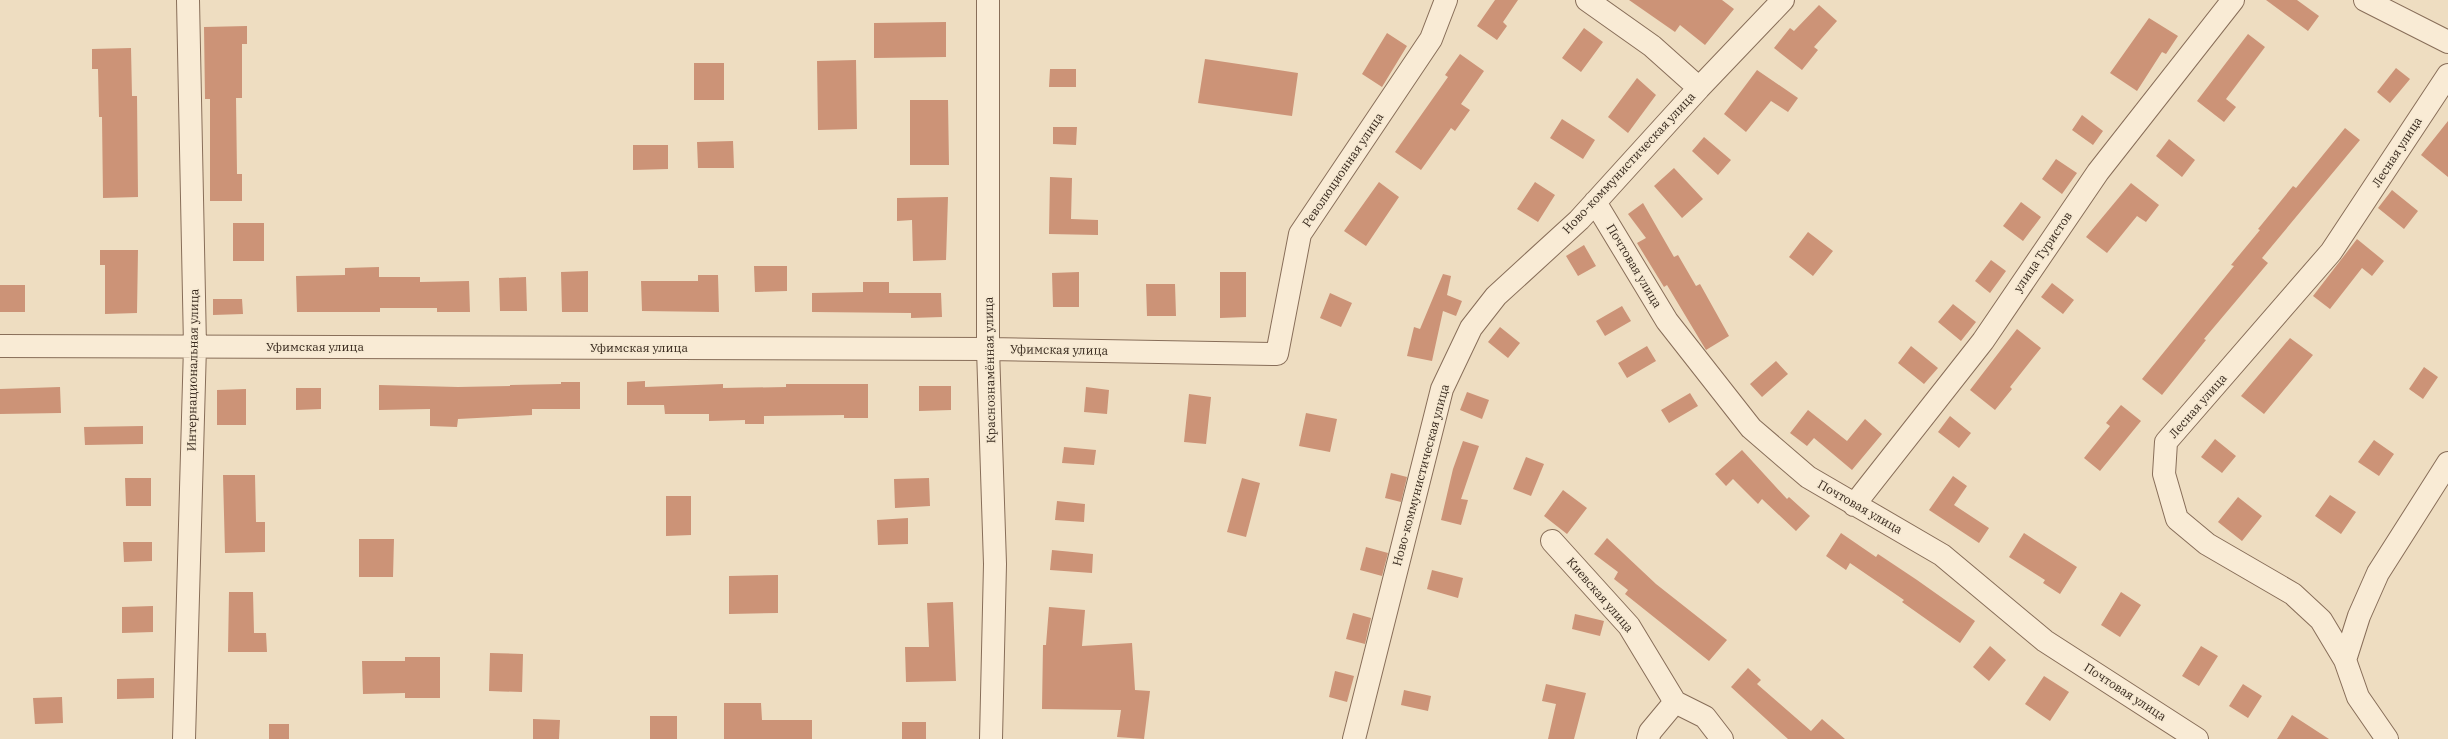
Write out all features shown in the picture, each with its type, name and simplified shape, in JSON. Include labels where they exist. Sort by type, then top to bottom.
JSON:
[{"type":"street","name":"Интернациональная улица","points":[[184,739],[195,346],[188,0]]},
{"type":"street","name":"Краснознамённая улица","points":[[988,0],[988,349],[995,564],[991,739]]},
{"type":"street","name":"Революционная улица","points":[[1277,354],[1300,234],[1431,39],[1446,0]]},
{"type":"street","points":[[1587,0],[1652,46],[1699,88]]},
{"type":"street","name":"Ново-коммунистическая улица","points":[[1354,739],[1442,389],[1471,328],[1496,296],[1595,202],[1699,88],[1783,0]]},
{"type":"street","name":"улица Туристов","points":[[1854,505],[1983,341],[2098,172],[2232,0]]},
{"type":"street","points":[[2365,0],[2448,42]]},
{"type":"street","name":"Лесная улица","points":[[2387,739],[2358,697],[2345,660],[2321,620],[2293,594],[2207,544],[2177,519],[2164,474],[2166,442],[2331,252],[2448,75]]},
{"type":"street","name":"Почтовая улица","points":[[1595,202],[1667,321],[1751,428],[1808,477],[1942,555],[2045,641],[2197,739]]},
{"type":"street","name":"Уфимская улица","points":[[0,346],[988,349],[1277,354]]},
{"type":"street","points":[[2345,660],[2359,616],[2378,573],[2448,463]]},
{"type":"street","name":"Киевская улица","points":[[1552,541],[1629,626],[1675,702]]},
{"type":"street","points":[[1648,739],[1650,732],[1675,702],[1705,717],[1722,739]]},
{"type":"building","points":[[1495,0],[1518,0],[1503,22],[1507,26],[1497,40],[1477,26]]},
{"type":"building","points":[[1629,0],[1722,0],[1734,9],[1705,45],[1680,25],[1675,32]]},
{"type":"building","points":[[2266,0],[2297,0],[2319,16],[2308,31]]},
{"type":"building","points":[[1819,5],[1837,21],[1814,47],[1818,50],[1802,70],[1774,48],[1790,28],[1794,31]]},
{"type":"building","points":[[2149,18],[2178,36],[2166,54],[2162,52],[2137,91],[2110,73]]},
{"type":"building","points":[[946,22],[946,57],[874,58],[874,23]]},
{"type":"building","points":[[247,26],[247,44],[242,44],[242,98],[236,98],[237,174],[242,174],[242,201],[210,201],[210,99],[205,99],[204,27]]},
{"type":"building","points":[[1584,28],[1603,42],[1581,72],[1562,58]]},
{"type":"building","points":[[1387,33],[1407,46],[1382,87],[1362,74]]},
{"type":"building","points":[[2248,34],[2265,47],[2226,99],[2236,107],[2224,122],[2197,101]]},
{"type":"building","points":[[131,48],[132,96],[137,96],[138,197],[103,198],[102,117],[99,117],[98,69],[92,69],[92,49]]},
{"type":"building","points":[[1460,54],[1484,71],[1461,104],[1470,110],[1455,131],[1451,128],[1421,170],[1395,152],[1448,77],[1445,75]]},
{"type":"building","points":[[1205,59],[1298,73],[1292,116],[1198,103]]},
{"type":"building","points":[[856,60],[857,129],[818,130],[817,61]]},
{"type":"building","points":[[694,63],[724,63],[724,100],[694,100]]},
{"type":"building","points":[[2396,68],[2410,79],[2390,103],[2377,92]]},
{"type":"building","points":[[1050,69],[1076,69],[1076,87],[1049,87]]},
{"type":"building","points":[[1757,70],[1798,98],[1788,112],[1771,101],[1746,132],[1724,114]]},
{"type":"building","points":[[1637,78],[1656,95],[1628,133],[1608,117]]},
{"type":"building","points":[[910,100],[948,100],[949,165],[910,165]]},
{"type":"building","points":[[2082,115],[2103,131],[2093,145],[2072,130]]},
{"type":"building","points":[[1562,119],[1595,140],[1583,159],[1550,138]]},
{"type":"building","points":[[2448,121],[2448,177],[2421,155]]},
{"type":"building","points":[[1053,127],[1077,127],[1076,145],[1053,144]]},
{"type":"building","points":[[2345,128],[2360,140],[2262,258],[2268,263],[2204,339],[2206,340],[2162,395],[2142,379],[2234,266],[2231,265],[2260,230],[2258,229],[2293,186],[2296,188]]},
{"type":"building","points":[[1704,137],[1731,160],[1718,175],[1692,151]]},
{"type":"building","points":[[2169,139],[2195,160],[2182,177],[2156,156]]},
{"type":"building","points":[[733,141],[734,168],[698,168],[697,142]]},
{"type":"building","points":[[633,145],[668,145],[668,169],[633,170]]},
{"type":"building","points":[[2056,159],[2077,173],[2062,194],[2042,179]]},
{"type":"building","points":[[1674,168],[1703,199],[1682,218],[1654,186]]},
{"type":"building","points":[[1050,177],[1072,178],[1071,219],[1098,220],[1098,235],[1049,234]]},
{"type":"building","points":[[1379,182],[1399,197],[1366,246],[1344,231]]},
{"type":"building","points":[[1535,182],[1555,195],[1538,222],[1517,209]]},
{"type":"building","points":[[2131,183],[2159,205],[2146,222],[2137,216],[2107,253],[2086,237]]},
{"type":"building","points":[[2392,190],[2418,211],[2404,229],[2378,208]]},
{"type":"building","points":[[948,197],[946,260],[913,261],[912,220],[897,221],[897,198]]},
{"type":"building","points":[[2021,202],[2041,217],[2023,241],[2003,226]]},
{"type":"building","points":[[1643,203],[1674,257],[1678,255],[1696,286],[1700,284],[1729,336],[1706,350],[1667,285],[1664,287],[1637,243],[1646,238],[1628,214]]},
{"type":"building","points":[[233,223],[264,223],[264,261],[233,261]]},
{"type":"building","points":[[1808,232],[1833,251],[1813,276],[1789,257]]},
{"type":"building","points":[[2357,239],[2384,261],[2372,276],[2362,268],[2330,309],[2313,296]]},
{"type":"building","points":[[1584,245],[1596,266],[1578,276],[1566,256]]},
{"type":"building","points":[[100,250],[138,250],[137,313],[105,314],[105,265],[100,265]]},
{"type":"building","points":[[1991,260],[2006,271],[1990,293],[1975,281]]},
{"type":"building","points":[[754,266],[787,266],[787,291],[755,292]]},
{"type":"building","points":[[379,267],[379,277],[420,277],[420,282],[469,281],[470,312],[437,312],[437,308],[380,308],[380,312],[297,312],[296,276],[345,275],[345,268]]},
{"type":"building","points":[[588,271],[588,312],[562,312],[561,272]]},
{"type":"building","points":[[1079,272],[1079,307],[1053,307],[1052,273]]},
{"type":"building","points":[[1220,272],[1246,272],[1246,317],[1220,318]]},
{"type":"building","points":[[1443,274],[1451,276],[1447,295],[1462,301],[1456,316],[1443,311],[1432,361],[1407,356],[1414,327],[1420,329]]},
{"type":"building","points":[[698,275],[718,275],[719,312],[642,311],[641,281],[698,281]]},
{"type":"building","points":[[526,277],[527,311],[500,311],[499,278]]},
{"type":"building","points":[[863,282],[889,282],[889,293],[941,293],[942,317],[911,318],[911,313],[812,312],[812,293],[863,292]]},
{"type":"building","points":[[2052,283],[2074,300],[2063,314],[2041,297]]},
{"type":"building","points":[[1146,284],[1175,284],[1176,316],[1147,316]]},
{"type":"building","points":[[0,285],[25,285],[25,312],[0,312]]},
{"type":"building","points":[[1330,293],[1352,303],[1341,327],[1320,318]]},
{"type":"building","points":[[213,299],[242,299],[243,314],[213,315]]},
{"type":"building","points":[[1953,304],[1976,322],[1961,341],[1938,322]]},
{"type":"building","points":[[1622,306],[1631,321],[1605,336],[1596,321]]},
{"type":"building","points":[[1500,327],[1520,343],[1508,358],[1488,342]]},
{"type":"building","points":[[2017,329],[2041,348],[2010,387],[2012,389],[1995,410],[1970,390]]},
{"type":"building","points":[[2290,338],[2313,355],[2264,414],[2241,396]]},
{"type":"building","points":[[1647,346],[1656,361],[1627,378],[1618,363]]},
{"type":"building","points":[[1911,346],[1938,368],[1924,384],[1898,363]]},
{"type":"building","points":[[1776,361],[1788,374],[1762,397],[1750,384]]},
{"type":"building","points":[[2424,367],[2438,377],[2423,399],[2409,389]]},
{"type":"building","points":[[645,381],[645,387],[723,384],[723,388],[786,387],[786,384],[868,384],[868,418],[844,418],[844,415],[764,416],[764,424],[745,424],[745,420],[709,421],[709,414],[665,414],[664,405],[627,405],[627,382]]},
{"type":"building","points":[[561,382],[580,382],[580,409],[532,409],[532,415],[458,419],[457,427],[430,426],[430,409],[379,410],[379,385],[458,387],[561,384]]},
{"type":"building","points":[[919,386],[951,386],[951,410],[919,411]]},
{"type":"building","points":[[60,387],[61,413],[0,414],[0,389]]},
{"type":"building","points":[[1086,387],[1109,390],[1107,414],[1084,412]]},
{"type":"building","points":[[296,388],[321,388],[321,409],[296,410]]},
{"type":"building","points":[[246,389],[246,425],[217,425],[217,390]]},
{"type":"building","points":[[1467,392],[1489,400],[1482,419],[1460,410]]},
{"type":"building","points":[[1690,393],[1698,406],[1669,423],[1661,410]]},
{"type":"building","points":[[1189,394],[1211,397],[1206,444],[1184,442]]},
{"type":"building","points":[[2121,405],[2141,421],[2100,471],[2084,458],[2110,426],[2106,423]]},
{"type":"building","points":[[1808,410],[1847,441],[1865,419],[1882,434],[1852,470],[1814,438],[1807,446],[1790,433]]},
{"type":"building","points":[[1306,413],[1337,419],[1330,452],[1299,446]]},
{"type":"building","points":[[1950,416],[1971,433],[1959,448],[1938,432]]},
{"type":"building","points":[[143,426],[143,444],[85,445],[84,427]]},
{"type":"building","points":[[2215,439],[2236,456],[2222,473],[2201,457]]},
{"type":"building","points":[[2374,440],[2394,454],[2379,476],[2358,462]]},
{"type":"building","points":[[1463,441],[1479,446],[1461,499],[1468,500],[1461,525],[1441,520],[1453,469]]},
{"type":"building","points":[[1064,447],[1096,450],[1094,465],[1062,463]]},
{"type":"building","points":[[1742,450],[1787,499],[1789,497],[1810,516],[1796,531],[1762,499],[1758,504],[1733,479],[1726,486],[1715,474]]},
{"type":"building","points":[[1526,457],[1544,464],[1531,496],[1513,489]]},
{"type":"building","points":[[1391,473],[1407,477],[1401,502],[1385,498]]},
{"type":"building","points":[[223,475],[255,475],[256,522],[265,522],[265,552],[225,553]]},
{"type":"building","points":[[1953,476],[1967,486],[1954,505],[1989,528],[1979,543],[1929,510]]},
{"type":"building","points":[[125,478],[151,478],[151,506],[126,506]]},
{"type":"building","points":[[929,478],[930,506],[895,508],[894,479]]},
{"type":"building","points":[[1242,478],[1260,483],[1246,537],[1227,532]]},
{"type":"building","points":[[1563,490],[1587,508],[1567,534],[1544,516]]},
{"type":"building","points":[[2330,495],[2356,512],[2341,534],[2315,516]]},
{"type":"building","points":[[666,496],[691,496],[691,535],[666,536]]},
{"type":"building","points":[[2238,497],[2262,516],[2242,541],[2218,522]]},
{"type":"building","points":[[1057,501],[1085,504],[1084,522],[1055,520]]},
{"type":"building","points":[[908,518],[908,544],[878,545],[877,520]]},
{"type":"building","points":[[1841,533],[1876,557],[1878,554],[1975,621],[1960,643],[1902,602],[1904,600],[1850,563],[1846,570],[1826,556]]},
{"type":"building","points":[[2024,533],[2077,567],[2060,594],[2043,583],[2045,580],[2009,557]]},
{"type":"building","points":[[1607,538],[1656,584],[1727,640],[1709,661],[1625,594],[1628,590],[1614,579],[1618,572],[1594,554]]},
{"type":"building","points":[[359,539],[394,539],[393,577],[359,577]]},
{"type":"building","points":[[123,542],[152,542],[152,561],[124,562]]},
{"type":"building","points":[[1366,547],[1388,553],[1382,576],[1360,570]]},
{"type":"building","points":[[1052,550],[1093,554],[1092,573],[1050,570]]},
{"type":"building","points":[[1432,570],[1463,578],[1458,598],[1427,589]]},
{"type":"building","points":[[778,575],[778,613],[729,614],[729,576]]},
{"type":"building","points":[[229,592],[253,592],[254,633],[266,633],[267,652],[228,652]]},
{"type":"building","points":[[2121,592],[2141,605],[2120,637],[2101,625]]},
{"type":"building","points":[[953,602],[956,681],[906,682],[905,647],[929,647],[927,603]]},
{"type":"building","points":[[153,606],[153,632],[122,633],[122,607]]},
{"type":"building","points":[[1049,607],[1085,610],[1082,646],[1132,643],[1135,690],[1150,691],[1144,739],[1117,737],[1121,710],[1042,709],[1043,645],[1046,645]]},
{"type":"building","points":[[1353,613],[1371,618],[1365,644],[1346,639]]},
{"type":"building","points":[[1575,614],[1604,621],[1600,636],[1572,629]]},
{"type":"building","points":[[1990,646],[2006,660],[1989,681],[1973,667]]},
{"type":"building","points":[[2201,646],[2218,656],[2199,686],[2182,676]]},
{"type":"building","points":[[490,653],[523,654],[522,692],[489,691]]},
{"type":"building","points":[[405,657],[440,657],[440,698],[405,698],[405,693],[363,694],[362,661],[405,661]]},
{"type":"building","points":[[1748,668],[1761,680],[1757,684],[1811,731],[1822,719],[1845,739],[1788,739],[1731,687]]},
{"type":"building","points":[[1335,671],[1354,676],[1347,702],[1329,697]]},
{"type":"building","points":[[2044,676],[2069,692],[2050,721],[2025,704]]},
{"type":"building","points":[[154,678],[154,698],[117,699],[117,679]]},
{"type":"building","points":[[1546,684],[1586,693],[1574,739],[1548,739],[1556,704],[1542,701]]},
{"type":"building","points":[[2243,684],[2262,696],[2248,718],[2229,706]]},
{"type":"building","points":[[1404,690],[1431,696],[1428,711],[1401,705]]},
{"type":"building","points":[[62,697],[63,723],[35,724],[33,698]]},
{"type":"building","points":[[724,703],[761,703],[762,720],[812,720],[812,739],[724,739]]},
{"type":"building","points":[[2292,715],[2329,739],[2277,739]]},
{"type":"building","points":[[650,716],[677,716],[677,739],[650,739]]},
{"type":"building","points":[[533,719],[560,720],[559,739],[533,739]]},
{"type":"building","points":[[902,722],[926,722],[926,739],[902,739]]},
{"type":"building","points":[[269,724],[289,724],[289,739],[269,739]]}]
